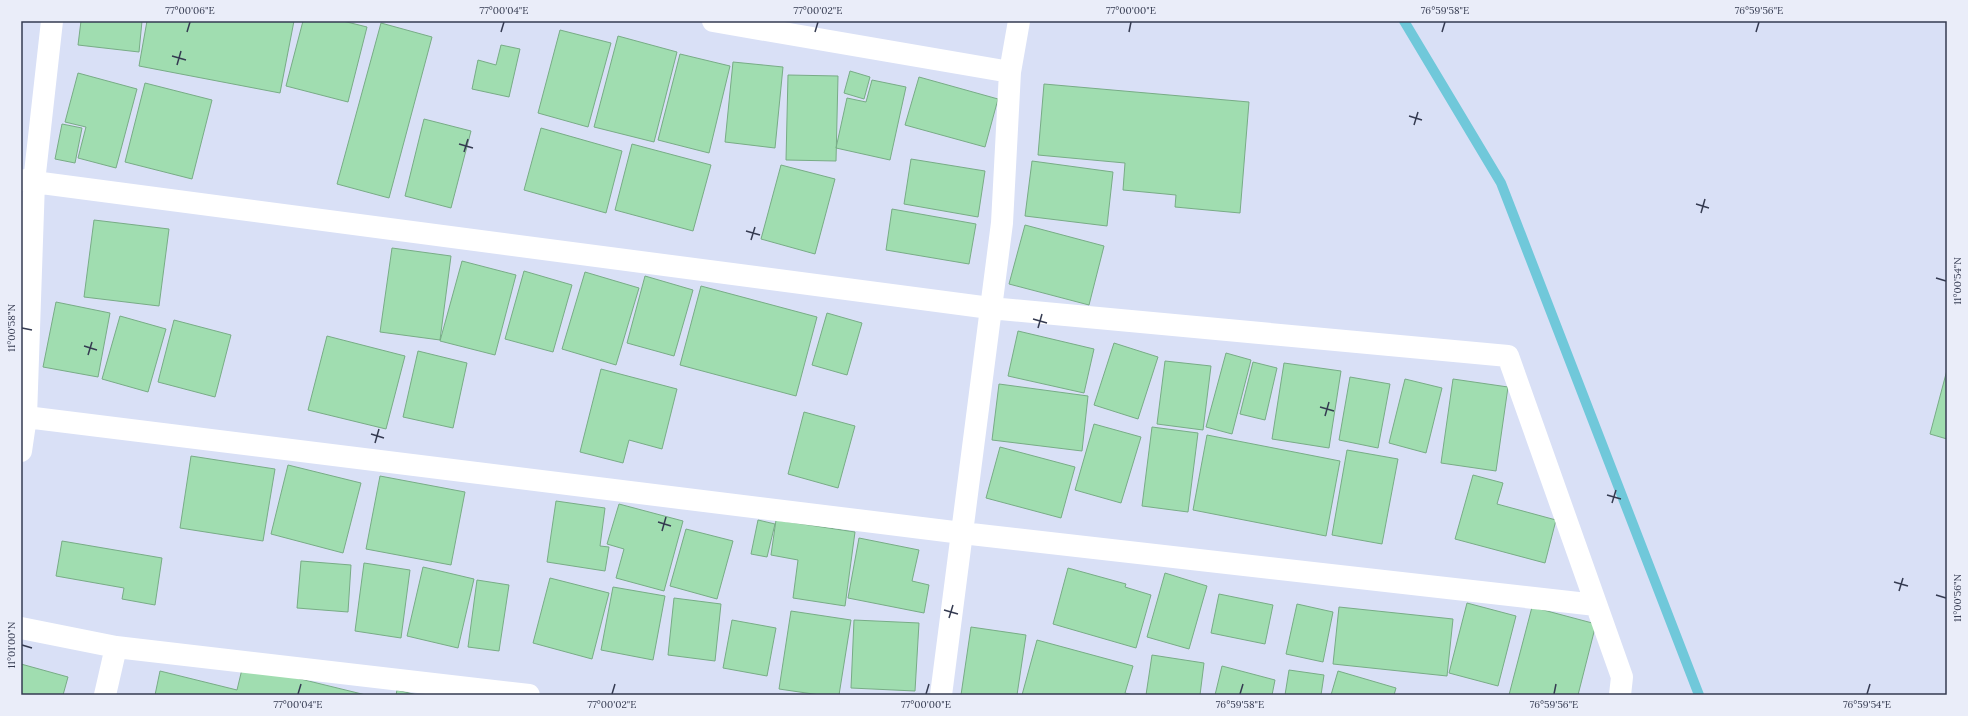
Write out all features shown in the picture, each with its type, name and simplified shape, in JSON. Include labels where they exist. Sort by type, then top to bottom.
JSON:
[{"type":"street","points":[[21,451],[26,417],[27,181],[52,21]]},
{"type":"street","points":[[712,21],[1010,72]]},
{"type":"street","points":[[941,695],[1002,223],[1010,72],[1019,21]]},
{"type":"street","points":[[27,181],[990,308],[1508,356],[1622,677],[1620,695]]},
{"type":"street","points":[[26,417],[962,533],[1596,605]]},
{"type":"street","points":[[21,628],[116,647],[529,695]]},
{"type":"street","points":[[105,695],[116,647]]},
{"type":"building","points":[[81,21],[142,21],[139,52],[78,45]]},
{"type":"building","points":[[147,21],[294,21],[280,93],[139,66]]},
{"type":"building","points":[[303,21],[343,21],[367,27],[348,102],[286,86]]},
{"type":"building","points":[[381,23],[432,37],[389,198],[337,184]]},
{"type":"building","points":[[560,30],[611,43],[588,127],[538,113]]},
{"type":"building","points":[[618,36],[677,52],[654,142],[594,127]]},
{"type":"building","points":[[501,45],[520,49],[509,97],[472,89],[478,60],[496,65]]},
{"type":"building","points":[[680,54],[730,66],[709,153],[658,140]]},
{"type":"building","points":[[733,62],[783,67],[775,148],[725,142]]},
{"type":"building","points":[[850,71],[870,77],[864,99],[844,93]]},
{"type":"building","points":[[78,73],[137,89],[116,168],[78,158],[86,127],[65,122]]},
{"type":"building","points":[[788,75],[838,76],[836,161],[786,160]]},
{"type":"building","points":[[919,77],[998,99],[985,147],[905,125]]},
{"type":"building","points":[[872,80],[906,87],[890,160],[836,148],[847,98],[866,102]]},
{"type":"building","points":[[145,83],[212,100],[192,179],[125,162]]},
{"type":"building","points":[[1044,84],[1249,102],[1240,213],[1175,207],[1176,195],[1123,190],[1125,163],[1038,155]]},
{"type":"building","points":[[424,119],[471,131],[451,208],[405,196]]},
{"type":"building","points":[[62,124],[82,128],[75,163],[55,159]]},
{"type":"building","points":[[541,128],[622,151],[606,213],[524,190]]},
{"type":"building","points":[[632,144],[711,165],[693,231],[615,210]]},
{"type":"building","points":[[911,159],[985,171],[978,217],[904,204]]},
{"type":"building","points":[[1032,161],[1113,172],[1107,226],[1025,216]]},
{"type":"building","points":[[781,165],[835,179],[815,254],[761,239]]},
{"type":"building","points":[[892,209],[976,224],[969,264],[886,250]]},
{"type":"building","points":[[94,220],[169,229],[159,306],[84,297]]},
{"type":"building","points":[[1025,225],[1104,246],[1089,305],[1009,284]]},
{"type":"building","points":[[392,248],[451,256],[440,340],[380,332]]},
{"type":"building","points":[[462,261],[516,275],[495,355],[440,341]]},
{"type":"building","points":[[524,271],[572,285],[553,352],[505,339]]},
{"type":"building","points":[[585,272],[639,288],[616,365],[562,349]]},
{"type":"building","points":[[645,276],[693,290],[674,356],[627,343]]},
{"type":"building","points":[[701,286],[817,317],[796,396],[680,365]]},
{"type":"building","points":[[56,302],[110,313],[98,377],[43,367]]},
{"type":"building","points":[[827,313],[862,323],[847,375],[812,365]]},
{"type":"building","points":[[120,316],[166,329],[148,392],[102,379]]},
{"type":"building","points":[[174,320],[231,335],[215,397],[158,382]]},
{"type":"building","points":[[1018,331],[1094,349],[1084,393],[1008,376]]},
{"type":"building","points":[[327,336],[405,356],[386,429],[308,410]]},
{"type":"building","points":[[1114,343],[1158,357],[1138,419],[1094,405]]},
{"type":"building","points":[[418,351],[467,363],[453,428],[403,417]]},
{"type":"building","points":[[1226,353],[1251,360],[1232,434],[1206,427]]},
{"type":"building","points":[[1165,361],[1211,366],[1203,430],[1157,424]]},
{"type":"building","points":[[1253,362],[1277,368],[1265,420],[1240,414]]},
{"type":"building","points":[[1284,363],[1341,371],[1329,448],[1272,439]]},
{"type":"building","points":[[601,369],[677,389],[662,449],[629,440],[623,463],[580,452]]},
{"type":"building","points":[[1947,370],[1947,439],[1930,434]]},
{"type":"building","points":[[1350,377],[1390,384],[1378,448],[1339,440]]},
{"type":"building","points":[[1405,379],[1442,388],[1426,453],[1389,443]]},
{"type":"building","points":[[1453,379],[1508,387],[1496,471],[1441,463]]},
{"type":"building","points":[[999,384],[1088,396],[1082,451],[992,440]]},
{"type":"building","points":[[804,412],[855,426],[838,488],[788,474]]},
{"type":"building","points":[[1094,424],[1141,437],[1121,503],[1075,490]]},
{"type":"building","points":[[1152,427],[1198,433],[1188,512],[1142,506]]},
{"type":"building","points":[[1207,435],[1340,461],[1326,536],[1193,510]]},
{"type":"building","points":[[1000,447],[1075,467],[1061,518],[986,498]]},
{"type":"building","points":[[1347,450],[1398,459],[1382,544],[1332,535]]},
{"type":"building","points":[[191,456],[275,469],[263,541],[180,528]]},
{"type":"building","points":[[288,465],[361,483],[343,553],[271,534]]},
{"type":"building","points":[[1473,475],[1503,483],[1497,504],[1556,520],[1545,563],[1455,539]]},
{"type":"building","points":[[380,476],[465,492],[451,565],[366,549]]},
{"type":"building","points":[[556,501],[605,508],[600,546],[609,547],[605,571],[547,562]]},
{"type":"building","points":[[619,504],[683,521],[664,591],[616,578],[624,549],[607,544]]},
{"type":"building","points":[[758,520],[775,524],[767,557],[751,554]]},
{"type":"building","points":[[776,520],[855,532],[845,606],[793,598],[798,560],[771,555]]},
{"type":"building","points":[[686,529],[733,541],[717,599],[670,586]]},
{"type":"building","points":[[859,538],[919,550],[912,581],[929,585],[924,613],[848,598]]},
{"type":"building","points":[[62,541],[162,558],[155,605],[122,599],[124,588],[56,576]]},
{"type":"building","points":[[301,561],[351,565],[348,612],[297,608]]},
{"type":"building","points":[[364,563],[410,570],[401,638],[355,631]]},
{"type":"building","points":[[423,567],[474,579],[458,648],[407,636]]},
{"type":"building","points":[[1068,568],[1126,584],[1125,587],[1151,595],[1136,648],[1053,624]]},
{"type":"building","points":[[1165,573],[1207,586],[1189,649],[1147,637]]},
{"type":"building","points":[[550,578],[609,593],[592,659],[533,643]]},
{"type":"building","points":[[477,580],[509,585],[499,651],[468,647]]},
{"type":"building","points":[[613,587],[665,596],[653,660],[601,650]]},
{"type":"building","points":[[1219,594],[1273,605],[1265,644],[1211,633]]},
{"type":"building","points":[[674,598],[721,604],[715,661],[668,655]]},
{"type":"building","points":[[1467,603],[1516,616],[1498,686],[1449,673]]},
{"type":"building","points":[[1297,604],[1333,612],[1323,662],[1286,654]]},
{"type":"building","points":[[1339,607],[1453,619],[1447,676],[1333,664]]},
{"type":"building","points":[[1532,607],[1596,624],[1578,695],[1509,695]]},
{"type":"building","points":[[791,611],[851,620],[839,695],[820,695],[779,689]]},
{"type":"building","points":[[732,620],[776,628],[767,676],[723,668]]},
{"type":"building","points":[[854,620],[919,623],[915,691],[851,688]]},
{"type":"building","points":[[971,627],[1026,635],[1017,695],[961,695]]},
{"type":"building","points":[[1037,640],[1133,666],[1125,693],[1133,695],[1022,695]]},
{"type":"building","points":[[1152,655],[1204,663],[1200,695],[1146,695]]},
{"type":"building","points":[[21,664],[68,677],[63,695],[21,695]]},
{"type":"building","points":[[243,665],[366,695],[155,695],[160,671],[237,690]]},
{"type":"building","points":[[1222,666],[1275,680],[1272,695],[1215,695]]},
{"type":"building","points":[[1289,670],[1324,675],[1321,695],[1285,695]]},
{"type":"building","points":[[1338,671],[1396,688],[1394,695],[1331,695]]},
{"type":"building","points":[[397,690],[417,695],[396,695]]},
{"type":"waterway","points":[[1404,21],[1501,183],[1699,695]]}]
